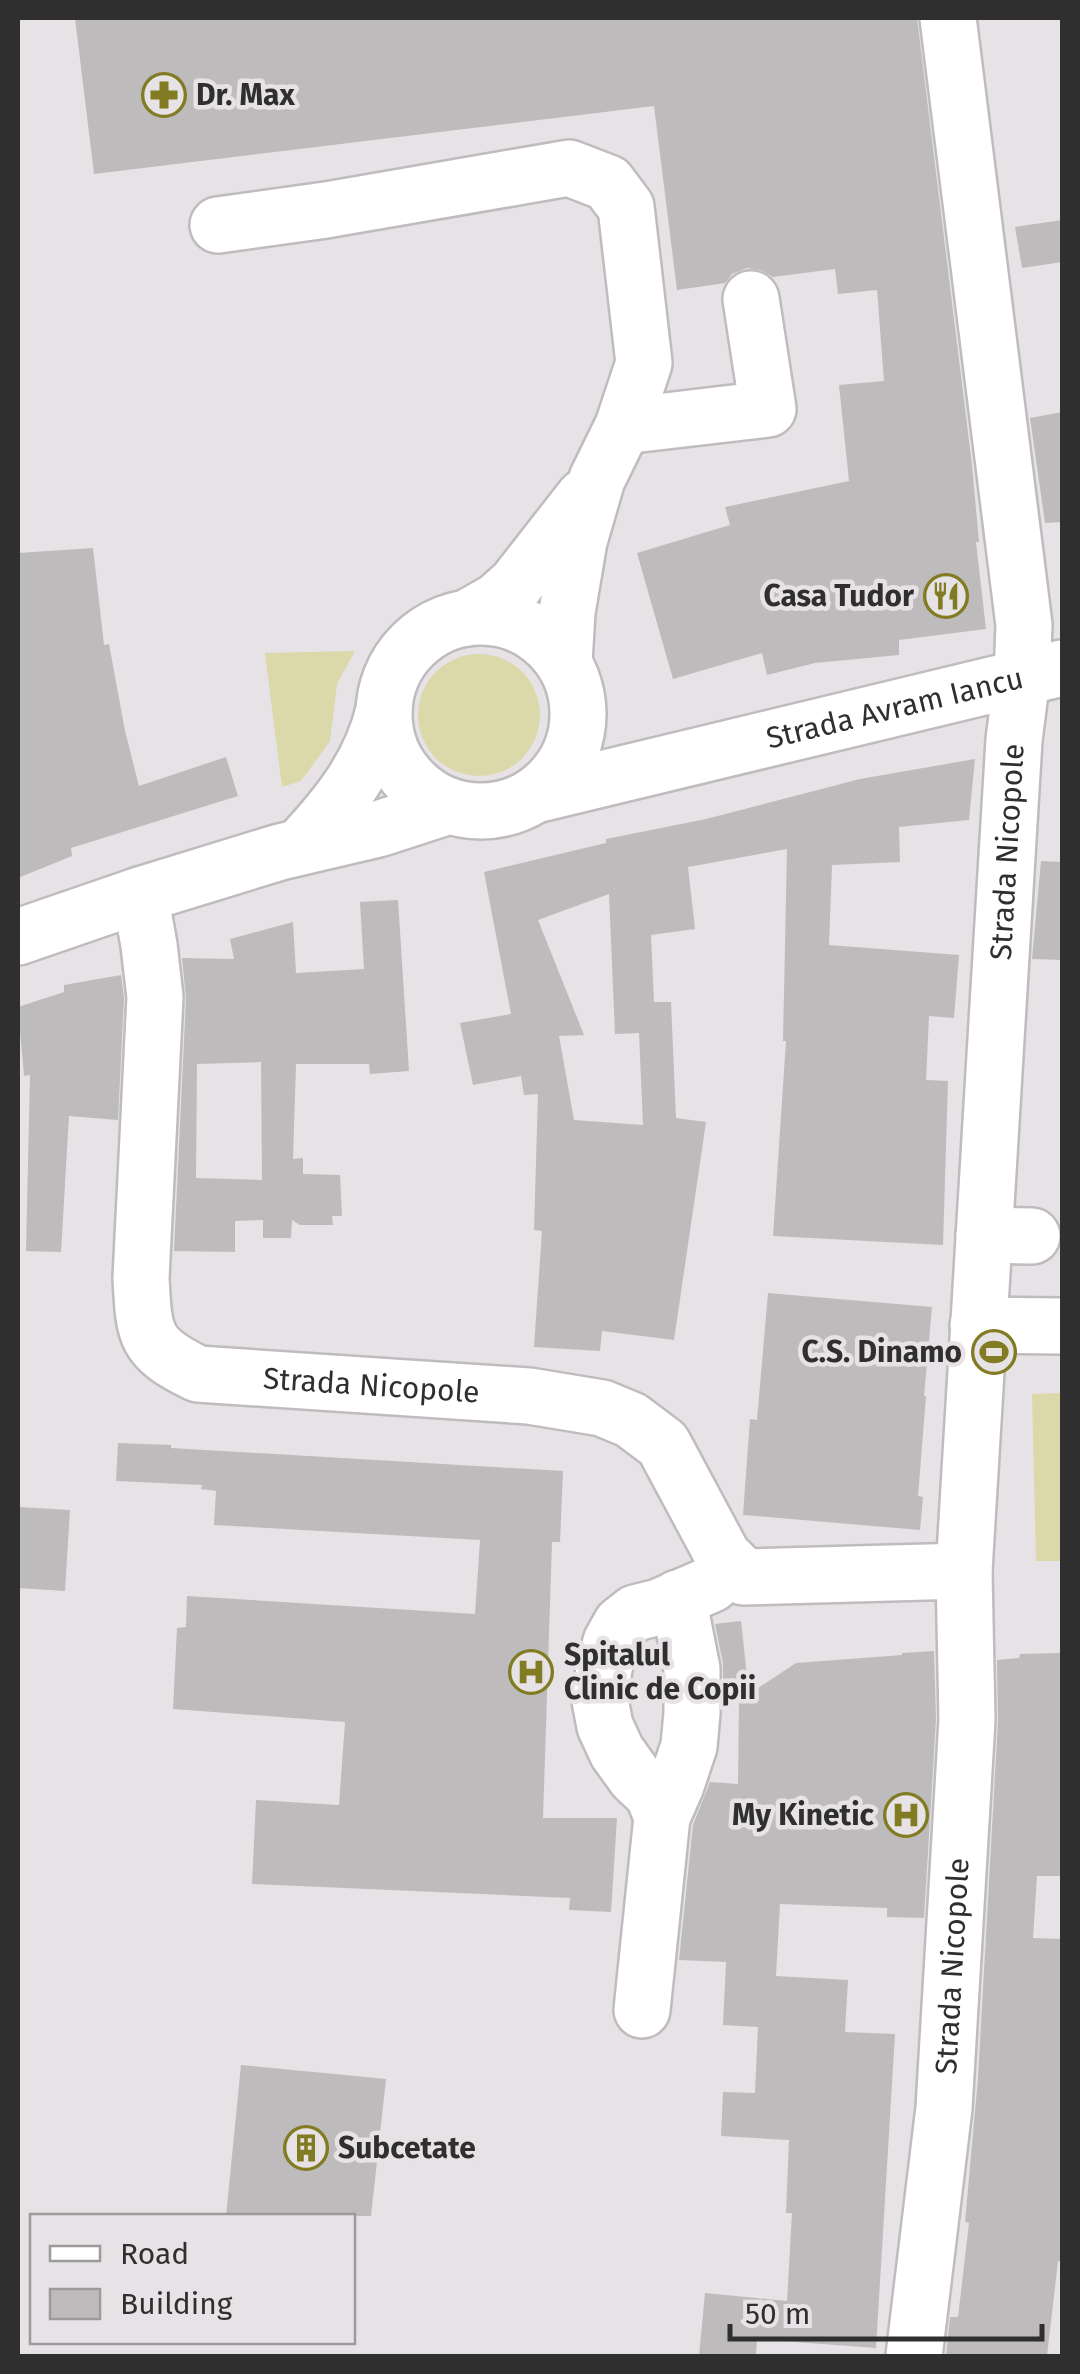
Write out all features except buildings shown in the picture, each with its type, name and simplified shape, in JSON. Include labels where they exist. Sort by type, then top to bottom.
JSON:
[{"type":"street","name":"Strada Nicopole","points":[[914,2356],[944,2108],[967,1720],[964,1571],[978,1325],[1008,1236],[1014,740],[1042,672],[1024,625],[948,18]]},
{"type":"street","points":[[218,225],[569,168],[608,182],[626,207],[644,362],[623,426],[597,479],[579,541],[567,612],[570,679],[578,713],[573,745],[558,773],[535,795],[499,810],[473,811],[449,806],[418,788],[396,761],[385,728],[384,710]]},
{"type":"street","points":[[623,426],[768,409],[752,299]]},
{"type":"street","points":[[300,847],[349,790],[374,744],[392,677],[409,649],[436,628],[467,618],[497,601],[516,584],[597,479]]},
{"type":"street","points":[[467,618],[486,617],[522,626],[552,647],[570,679]]},
{"type":"street","name":"Strada Avram Iancu","points":[[535,795],[1042,672]]},
{"type":"street","name":"Strada Avram Iancu","points":[[570,679],[592,715],[627,739],[726,750]]},
{"type":"street","points":[[18,938],[140,895],[449,806]]},
{"type":"street","name":"Strada Nicopole","points":[[140,895],[155,997],[141,1278],[143,1324],[153,1345],[198,1374],[529,1396],[602,1408],[631,1420],[663,1444],[723,1556],[744,1577]]},
{"type":"street","points":[[978,1325],[1062,1326]]},
{"type":"street","points":[[662,1817],[653,1794],[617,1752],[605,1726],[600,1700],[610,1642],[635,1613],[706,1586],[744,1577],[964,1571]]},
{"type":"street","points":[[642,2010],[662,1817],[689,1746],[692,1713],[692,1668],[678,1598]]},
{"type":"shaded area","points":[[355,651],[337,684],[330,741],[301,781],[282,787],[265,653]]},
{"type":"shaded area","points":[[479,654],[502,659],[522,672],[535,692],[540,715],[535,738],[522,758],[502,771],[479,776],[456,771],[436,758],[423,738],[418,715],[423,692],[436,672],[456,659]]},
{"type":"shaded area","points":[[1062,1393],[1062,1561],[1036,1561],[1032,1394]]},
{"type":"place","name":"Dr. Max","points":[[164,95]]},
{"type":"place","name":"Casa Tudor","points":[[946,596]]},
{"type":"place","name":"C.S. Dinamo","points":[[994,1352]]},
{"type":"place","name":"Spitalul Clinic de Copii","points":[[531,1672]]},
{"type":"place","name":"My Kinetic","points":[[906,1815]]},
{"type":"place","name":"Subcetate","points":[[306,2148]]}]
